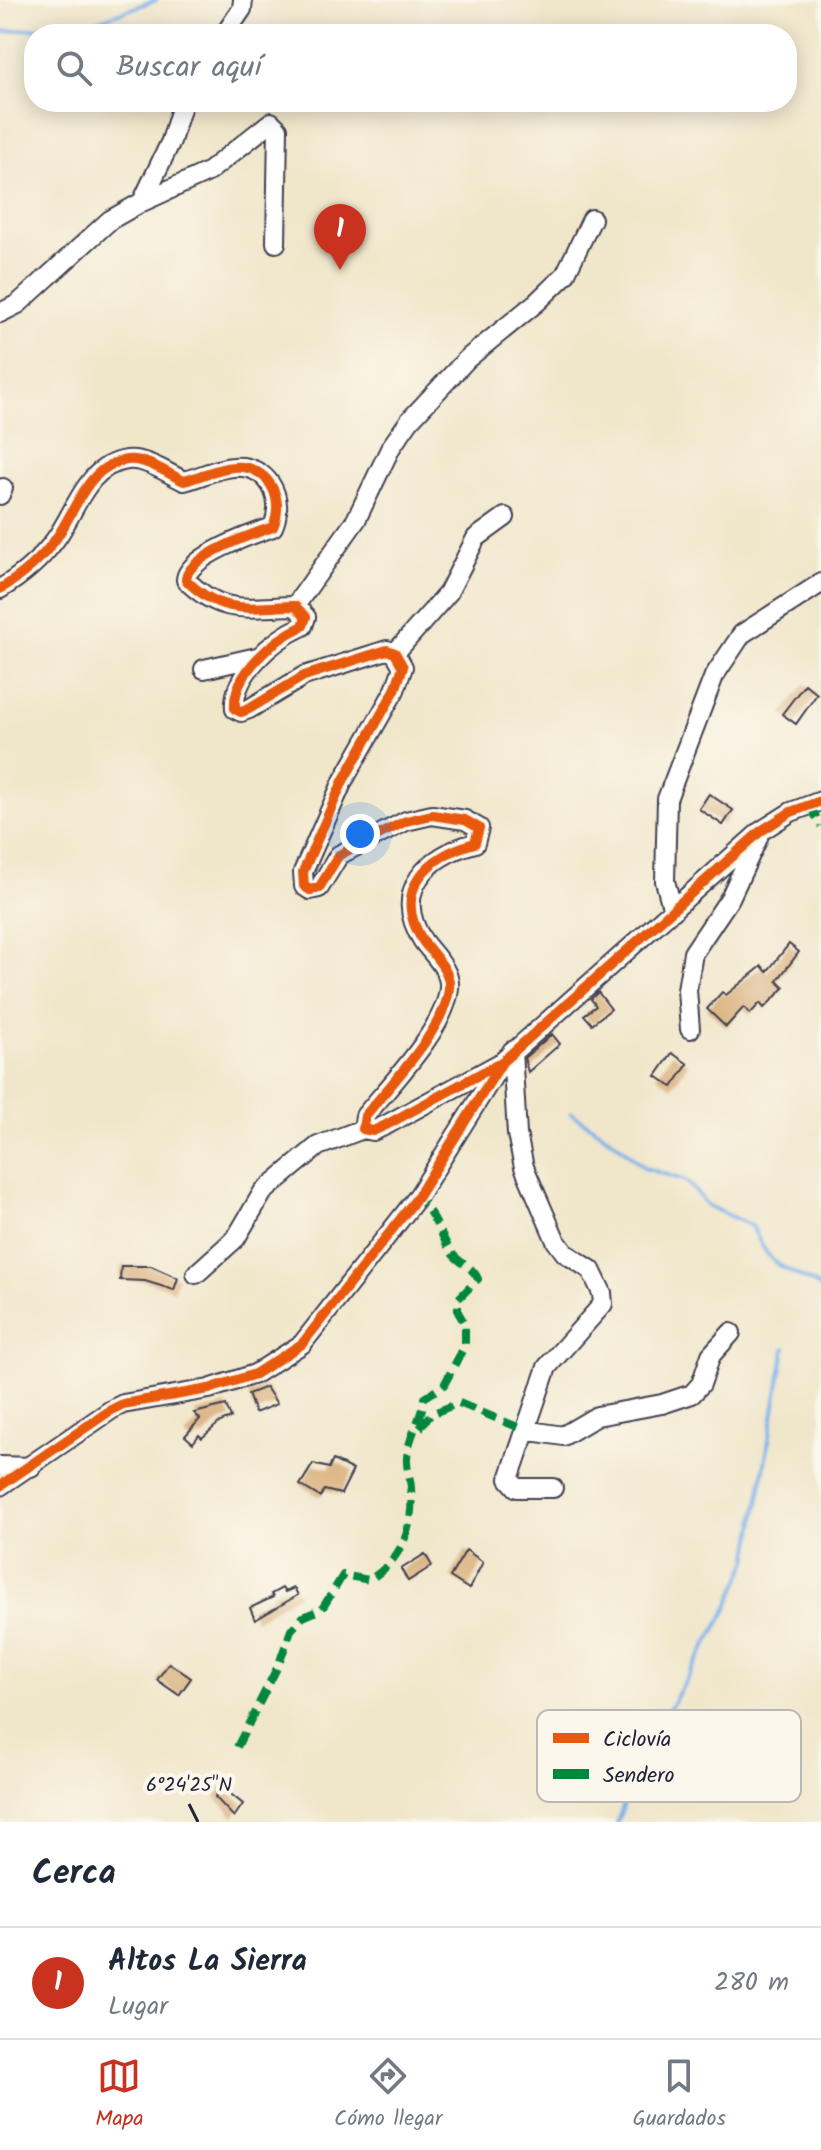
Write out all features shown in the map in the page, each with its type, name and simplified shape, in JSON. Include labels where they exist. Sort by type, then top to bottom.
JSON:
[{"type":"street","points":[[232,24],[242,9],[243,0]]},
{"type":"street","points":[[142,202],[171,141],[180,112]]},
{"type":"street","points":[[0,313],[18,304],[110,220],[208,172],[271,122],[278,129],[276,243]]},
{"type":"street","points":[[295,606],[356,520],[391,447],[410,420],[467,359],[565,275],[592,219]]},
{"type":"street","points":[[0,589],[35,562],[55,540],[96,473],[126,460],[142,461],[184,481],[229,467],[247,466],[272,486],[278,499],[273,527],[240,538],[192,564],[186,572],[186,580],[224,607],[295,606],[306,617],[303,626],[273,642],[257,657],[234,703],[235,709],[241,712],[304,676],[379,652],[395,653]]},
{"type":"street","points":[[395,653],[448,593],[476,538],[505,517]]},
{"type":"street","points":[[673,911],[665,881],[667,799],[714,676],[742,634],[821,583]]},
{"type":"street","points":[[363,1129],[365,1116],[432,1030],[447,1000],[450,985],[446,972],[421,938],[414,914],[413,886],[427,865],[448,850],[475,843],[479,838],[479,828],[465,820],[432,815],[406,821],[339,855],[319,888],[310,890],[304,886],[303,872],[343,781],[395,690],[403,667],[395,653]]},
{"type":"street","points":[[204,669],[257,657]]},
{"type":"street","points":[[196,1274],[236,1238],[263,1192],[318,1146],[363,1129],[373,1131],[386,1125],[507,1056],[761,831],[791,812],[821,801]]},
{"type":"street","points":[[690,1029],[687,990],[693,953],[730,898],[761,831]]},
{"type":"street","points":[[507,1056],[524,1167],[556,1241],[565,1253],[591,1270],[602,1293],[603,1304],[547,1367],[510,1484],[517,1488],[553,1488]]},
{"type":"street","points":[[0,1486],[123,1404],[221,1385],[255,1374],[302,1344],[417,1198],[507,1056]]},
{"type":"street","points":[[525,1430],[563,1436],[597,1416],[662,1404],[692,1394],[701,1384],[711,1355],[731,1333]]},
{"type":"street","points":[[0,1466],[31,1467]]},
{"type":"building","points":[[805,684],[817,694],[796,724],[782,714]]},
{"type":"building","points":[[709,794],[733,810],[723,825],[699,809]]},
{"type":"building","points":[[789,944],[799,952],[777,981],[784,988],[764,1008],[760,1003],[750,1014],[744,1007],[726,1027],[707,1009],[722,992],[726,995],[762,966],[767,972]]},
{"type":"building","points":[[598,992],[611,1009],[592,1024],[584,1015],[596,1006],[591,999]]},
{"type":"building","points":[[552,1034],[560,1044],[528,1072],[524,1058]]},
{"type":"building","points":[[672,1053],[688,1064],[672,1087],[656,1076]]},
{"type":"building","points":[[121,1266],[151,1266],[178,1278],[174,1290],[145,1281],[120,1280]]},
{"type":"building","points":[[266,1387],[277,1404],[255,1413],[248,1394]]},
{"type":"building","points":[[226,1405],[231,1418],[220,1422],[202,1438],[199,1435],[193,1443],[185,1436],[200,1419],[194,1413]]},
{"type":"building","points":[[333,1460],[353,1470],[341,1494],[324,1490],[320,1497],[300,1485],[313,1464],[329,1468]]},
{"type":"building","points":[[466,1550],[483,1562],[469,1589],[450,1577]]},
{"type":"building","points":[[425,1554],[432,1566],[408,1581],[401,1569]]},
{"type":"building","points":[[282,1588],[285,1592],[294,1588],[298,1595],[255,1620],[250,1608],[273,1597],[271,1594]]},
{"type":"building","points":[[169,1663],[191,1678],[179,1695],[157,1680]]},
{"type":"building","points":[[222,1787],[243,1804],[234,1817],[215,1797]]},
{"type":"waterway","points":[[81,24],[156,0]]},
{"type":"waterway","points":[[0,32],[24,30]]},
{"type":"waterway","points":[[571,1113],[616,1143],[645,1168],[686,1181],[708,1206],[752,1226],[773,1260],[821,1288]]},
{"type":"waterway","points":[[669,1710],[726,1611],[748,1561],[785,1348]]},
{"type":"waterway","points":[[617,1822],[625,1802]]},
{"type":"marked path","points":[[809,804],[821,826]]},
{"type":"marked path","points":[[237,1747],[279,1664],[291,1630],[303,1617],[322,1609],[343,1575],[369,1580],[380,1572],[398,1553],[408,1530],[411,1503],[408,1450],[424,1398],[444,1385],[465,1345],[465,1324],[458,1312],[458,1299],[478,1279],[451,1252],[432,1216],[417,1198]]},
{"type":"marked path","points":[[420,1428],[431,1414],[459,1403],[525,1430]]},
{"type":"cycle path","points":[[0,589],[43,554],[92,480],[113,464],[127,460],[142,461],[184,481],[233,467],[245,467],[264,477],[271,485],[277,505],[273,527],[208,555],[189,571],[186,580],[224,604],[249,608],[295,606],[306,617],[303,626],[257,659],[240,683],[235,709],[241,712],[249,709],[304,676],[387,650],[395,653],[403,667],[395,690],[343,781],[303,872],[304,886],[310,890],[319,888],[339,855],[406,821],[432,815],[465,820],[479,828],[475,843],[443,856],[430,866],[419,877],[413,891],[411,906],[414,923],[449,981],[446,1004],[428,1038],[365,1116],[363,1129],[373,1131],[386,1125],[502,1062]]},
{"type":"cycle path","points":[[0,1486],[123,1404],[209,1389],[255,1374],[302,1344],[417,1198],[502,1062],[761,831],[791,812],[821,801]]},
{"type":"place","name":"Altos La Sierra","points":[[340,270]]}]
